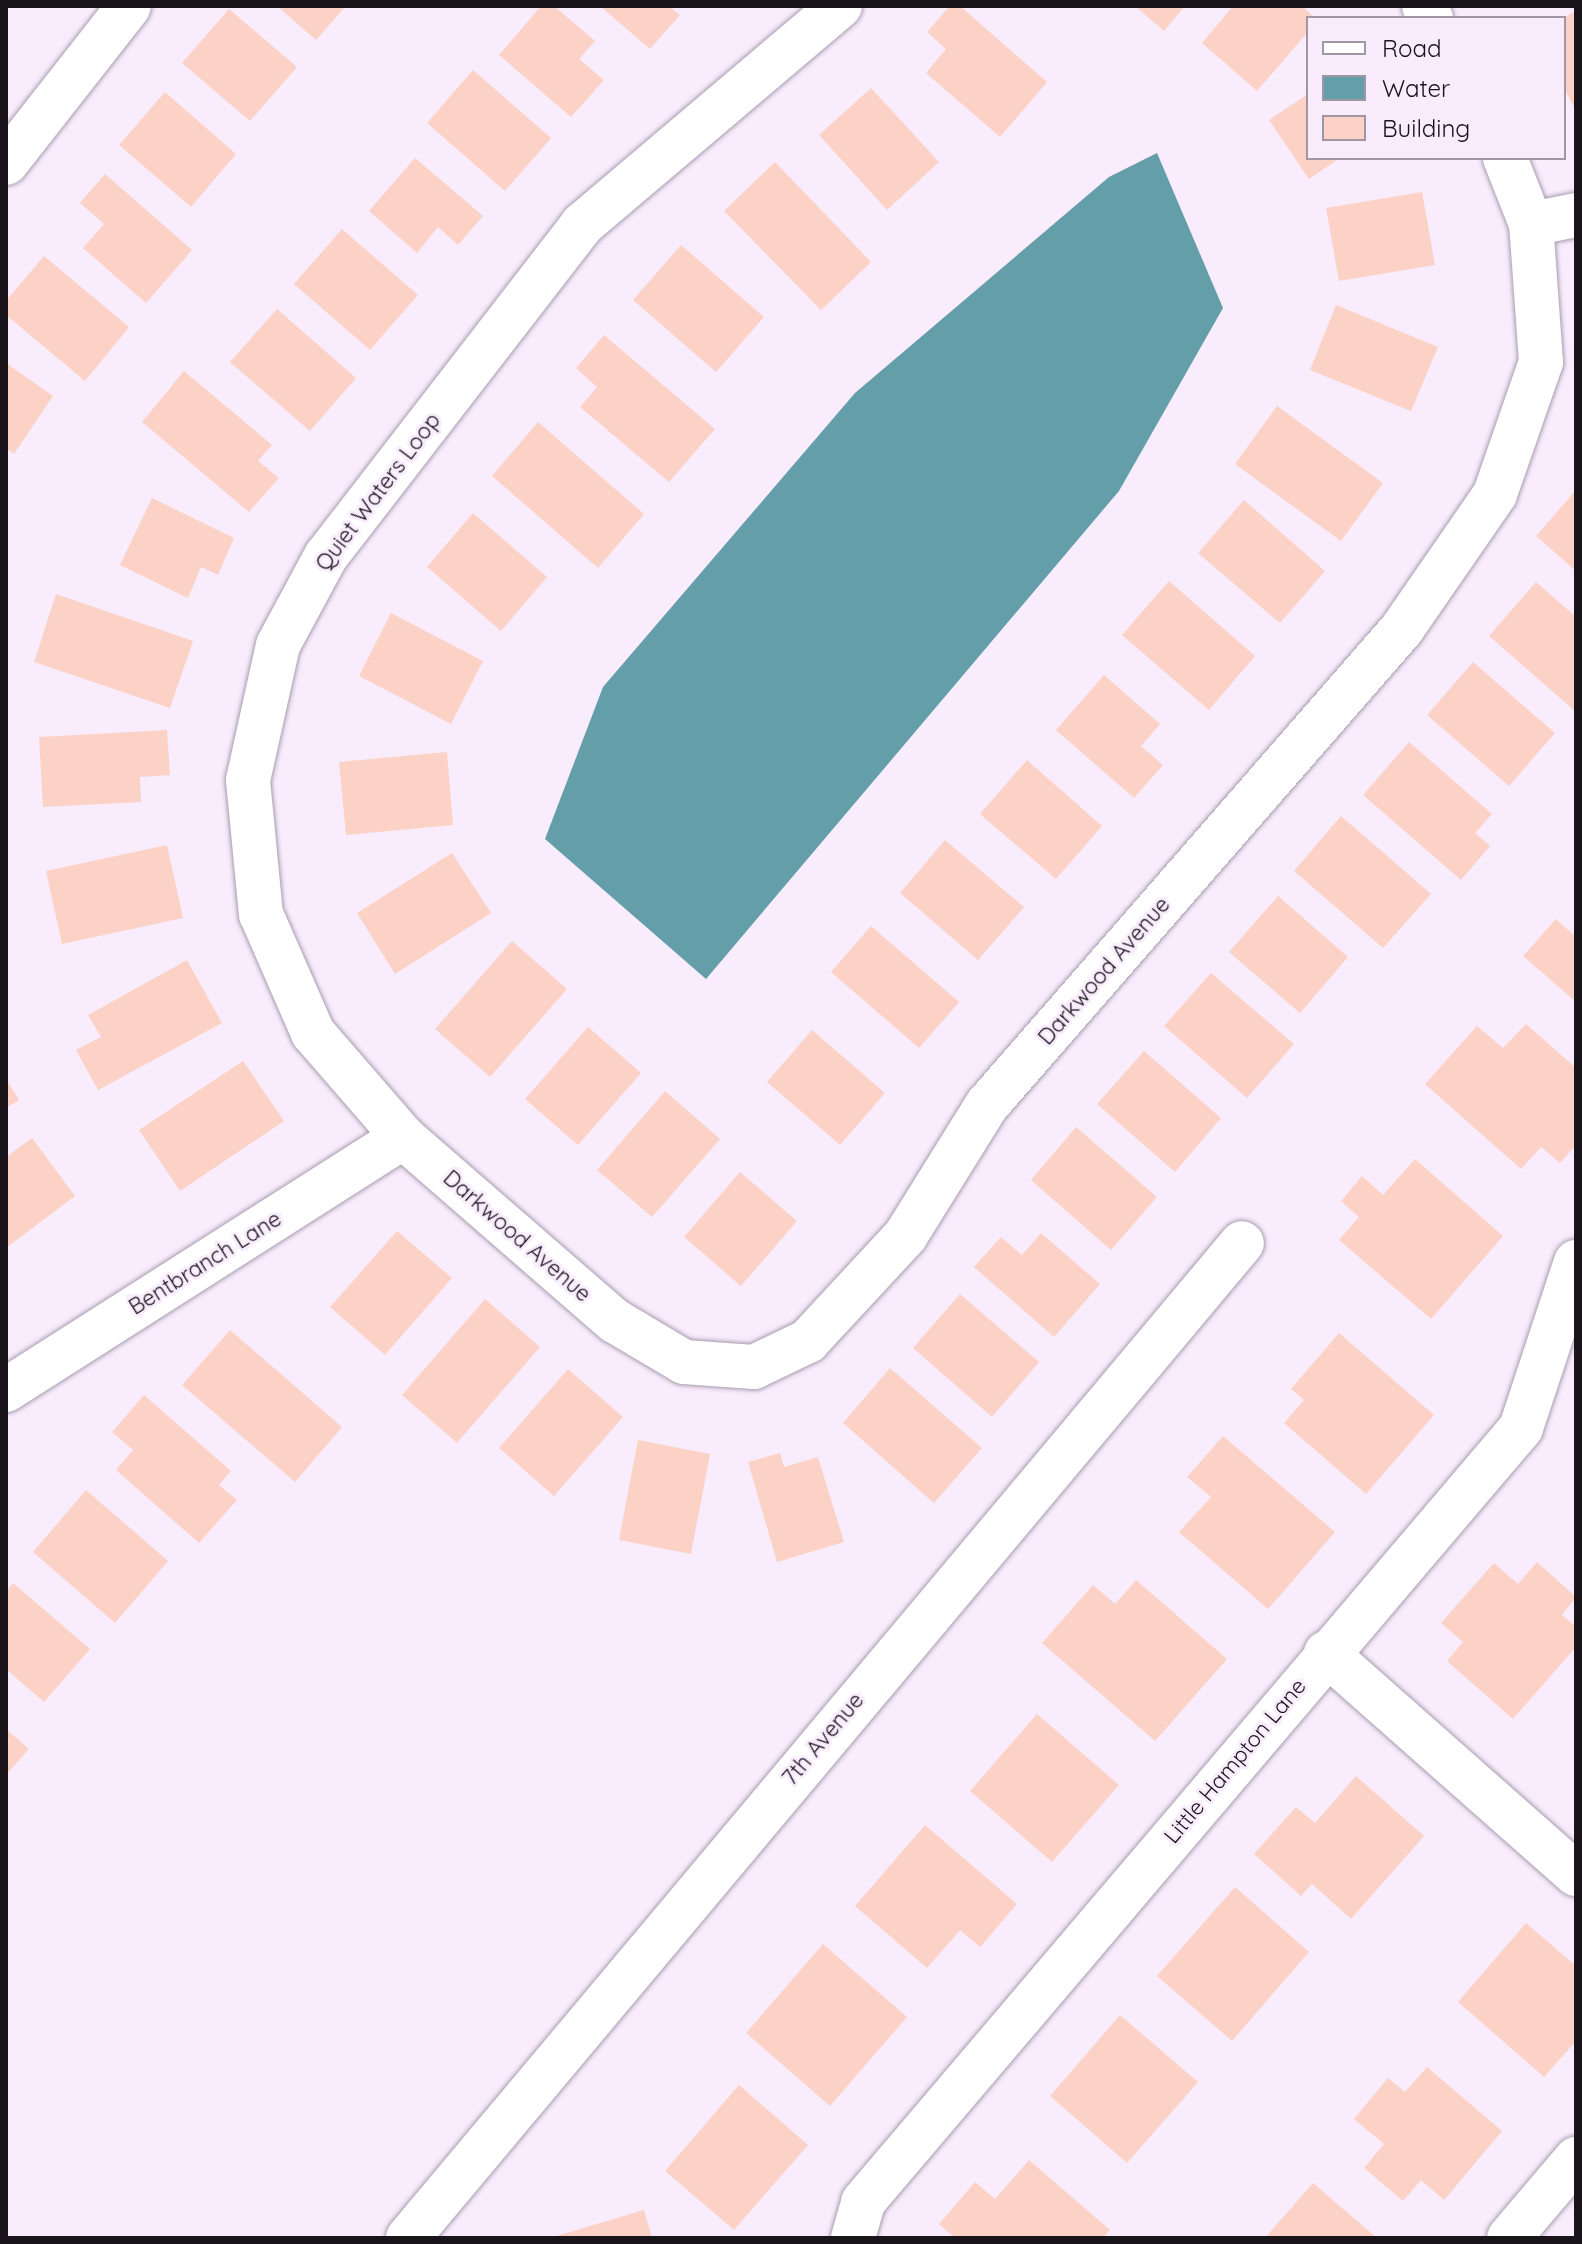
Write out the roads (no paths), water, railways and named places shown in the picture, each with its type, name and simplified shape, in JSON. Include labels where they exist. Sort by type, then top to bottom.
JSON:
[{"type":"street","points":[[6,163],[129,6]]},
{"type":"street","name":"Quiet Waters Loop","points":[[403,1137],[313,1033],[261,914],[248,780],[278,645],[326,556],[582,225],[840,6]]},
{"type":"street","name":"Darkwood Avenue","points":[[403,1137],[615,1321],[684,1362],[754,1367],[808,1341],[906,1235],[987,1105],[1402,629],[1495,494],[1541,362],[1531,224],[1506,160]]},
{"type":"street","points":[[1531,224],[1576,215]]},
{"type":"street","name":"Bentbranch Lane","points":[[6,1390],[403,1137]]},
{"type":"street","name":"7th Avenue","points":[[408,2238],[1242,1243]]},
{"type":"street","name":"Little Hampton Lane","points":[[853,2238],[863,2202],[1326,1653],[1521,1428],[1576,1262]]},
{"type":"street","points":[[1326,1653],[1576,1874]]},
{"type":"street","points":[[1509,2238],[1576,2159]]},
{"type":"water","points":[[1157,153],[1223,308],[1119,491],[706,979],[545,839],[603,687],[855,393],[1109,177]]}]
